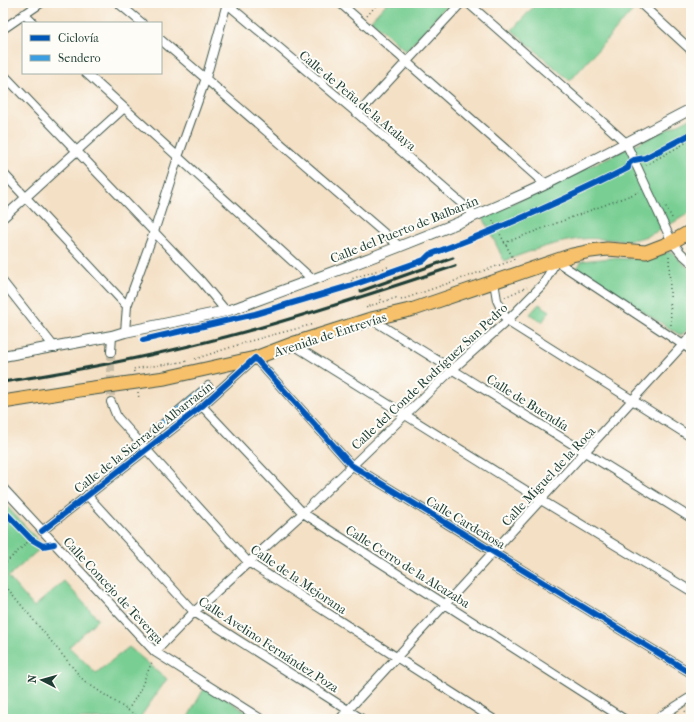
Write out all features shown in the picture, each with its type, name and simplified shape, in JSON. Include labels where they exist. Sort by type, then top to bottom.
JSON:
[{"type":"main road","points":[[671,247],[691,231]]},
{"type":"main road","name":"Avenida de Entrevías","points":[[3,402],[200,372],[255,358],[369,313],[414,309],[572,255],[606,249],[646,252],[671,247]]},
{"type":"street","points":[[3,29],[41,3]]},
{"type":"street","points":[[118,3],[141,22]]},
{"type":"street","points":[[125,332],[127,306],[154,232],[178,157],[206,78],[227,3]]},
{"type":"street","name":"Calle de Peña de la Atalaya","points":[[227,3],[475,215]]},
{"type":"street","points":[[340,3],[545,184]]},
{"type":"street","points":[[358,114],[461,3]]},
{"type":"street","points":[[468,3],[626,144],[671,247],[691,262]]},
{"type":"street","points":[[642,4],[691,50]]},
{"type":"street","points":[[24,14],[32,22]]},
{"type":"street","points":[[162,41],[399,246]]},
{"type":"street","points":[[3,74],[201,281],[226,311]]},
{"type":"street","points":[[87,74],[313,280]]},
{"type":"street","points":[[3,218],[124,108]]},
{"type":"street","name":"Calle del Puerto de Balbarán","points":[[3,356],[55,348],[226,311],[313,280],[475,215],[545,184],[626,144],[691,109]]},
{"type":"street","points":[[3,173],[127,306]]},
{"type":"street","points":[[556,261],[691,350]]},
{"type":"street","name":"Calle del Conde Rodríguez San Pedro","points":[[155,652],[194,612],[302,514],[351,465],[406,415],[453,369],[507,321],[544,283],[556,261]]},
{"type":"street","points":[[3,282],[55,348]]},
{"type":"street","points":[[494,282],[497,300],[507,321],[691,437]]},
{"type":"street","name":"Calle de Buendía","points":[[369,313],[453,369],[691,518]]},
{"type":"street","points":[[111,352],[112,336]]},
{"type":"street","name":"Calle Miguel de la Roca","points":[[340,719],[691,336]]},
{"type":"street","points":[[292,344],[541,500],[691,591]]},
{"type":"street","name":"Calle de la Sierra de Albarracín","points":[[42,531],[202,406],[255,358]]},
{"type":"street","name":"Calle Cardeñosa","points":[[255,358],[351,465],[691,673]]},
{"type":"street","points":[[155,433],[153,431],[209,386]]},
{"type":"street","name":"Calle de la Mejorana","points":[[111,402],[117,417],[248,562],[397,656],[493,719]]},
{"type":"street","name":"Calle Cerro de la Alcazaba","points":[[202,406],[302,514],[446,604],[624,719]]},
{"type":"street","name":"Calle Concejo de Teverga","points":[[3,488],[155,652],[261,719]]},
{"type":"street","name":"Calle Avelino Fernández Poza","points":[[87,495],[194,612],[362,719]]},
{"type":"street","points":[[656,719],[691,697]]},
{"type":"path","points":[[362,22],[378,3]]},
{"type":"path","points":[[634,160],[645,158],[691,134]]},
{"type":"path","points":[[649,171],[646,164],[691,140]]},
{"type":"path","points":[[504,243],[641,191]]},
{"type":"path","points":[[662,198],[672,218],[668,220]]},
{"type":"path","points":[[369,313],[382,302],[396,298],[397,301],[514,260],[491,218]]},
{"type":"path","points":[[487,232],[503,226]]},
{"type":"path","points":[[671,247],[672,338]]},
{"type":"path","points":[[353,285],[351,279],[388,267],[390,272]]},
{"type":"path","points":[[346,287],[397,270]]},
{"type":"path","points":[[371,272],[382,302]]},
{"type":"path","points":[[500,299],[529,286]]},
{"type":"path","points":[[134,372],[133,369],[192,360],[250,341],[316,324]]},
{"type":"path","points":[[138,390],[139,399]]},
{"type":"path","points":[[3,565],[28,537],[37,543]]},
{"type":"path","points":[[3,583],[84,681],[141,719]]},
{"type":"path","points":[[128,710],[142,686],[151,666],[155,652]]},
{"type":"green space","points":[[387,3],[449,3],[406,51],[371,20]]},
{"type":"green space","points":[[537,3],[550,3],[558,8],[564,3],[629,3],[635,8],[570,81],[512,30]]},
{"type":"green space","points":[[691,118],[691,212],[650,235],[636,239],[570,240],[504,261],[483,217]]},
{"type":"green space","points":[[669,252],[673,253],[691,271],[691,326],[682,335],[578,271],[577,268],[582,261],[611,258],[629,259],[653,257]]},
{"type":"green space","points":[[539,304],[550,311],[542,322],[530,314]]},
{"type":"green space","points":[[3,502],[43,546],[8,577],[34,607],[64,581],[98,619],[69,647],[96,673],[129,647],[167,679],[141,716],[145,719],[3,719]]},
{"type":"green space","points":[[206,685],[249,714],[246,719],[187,719]]},
{"type":"tunnel","points":[[111,352],[111,402]]},
{"type":"railway","points":[[361,291],[453,258]]},
{"type":"railway","points":[[3,382],[130,359],[193,345],[331,307],[455,266]]},
{"type":"marked path","points":[[155,433],[153,431],[208,385],[209,386]]},
{"type":"cycle path","points":[[143,340],[255,314],[353,285],[424,260],[429,255],[505,225],[579,192],[628,168],[629,163],[634,160],[645,158],[691,134]]},
{"type":"cycle path","points":[[42,531],[202,406],[255,358],[351,465],[691,673]]},
{"type":"cycle path","points":[[3,510],[31,539],[43,546],[54,544]]}]
